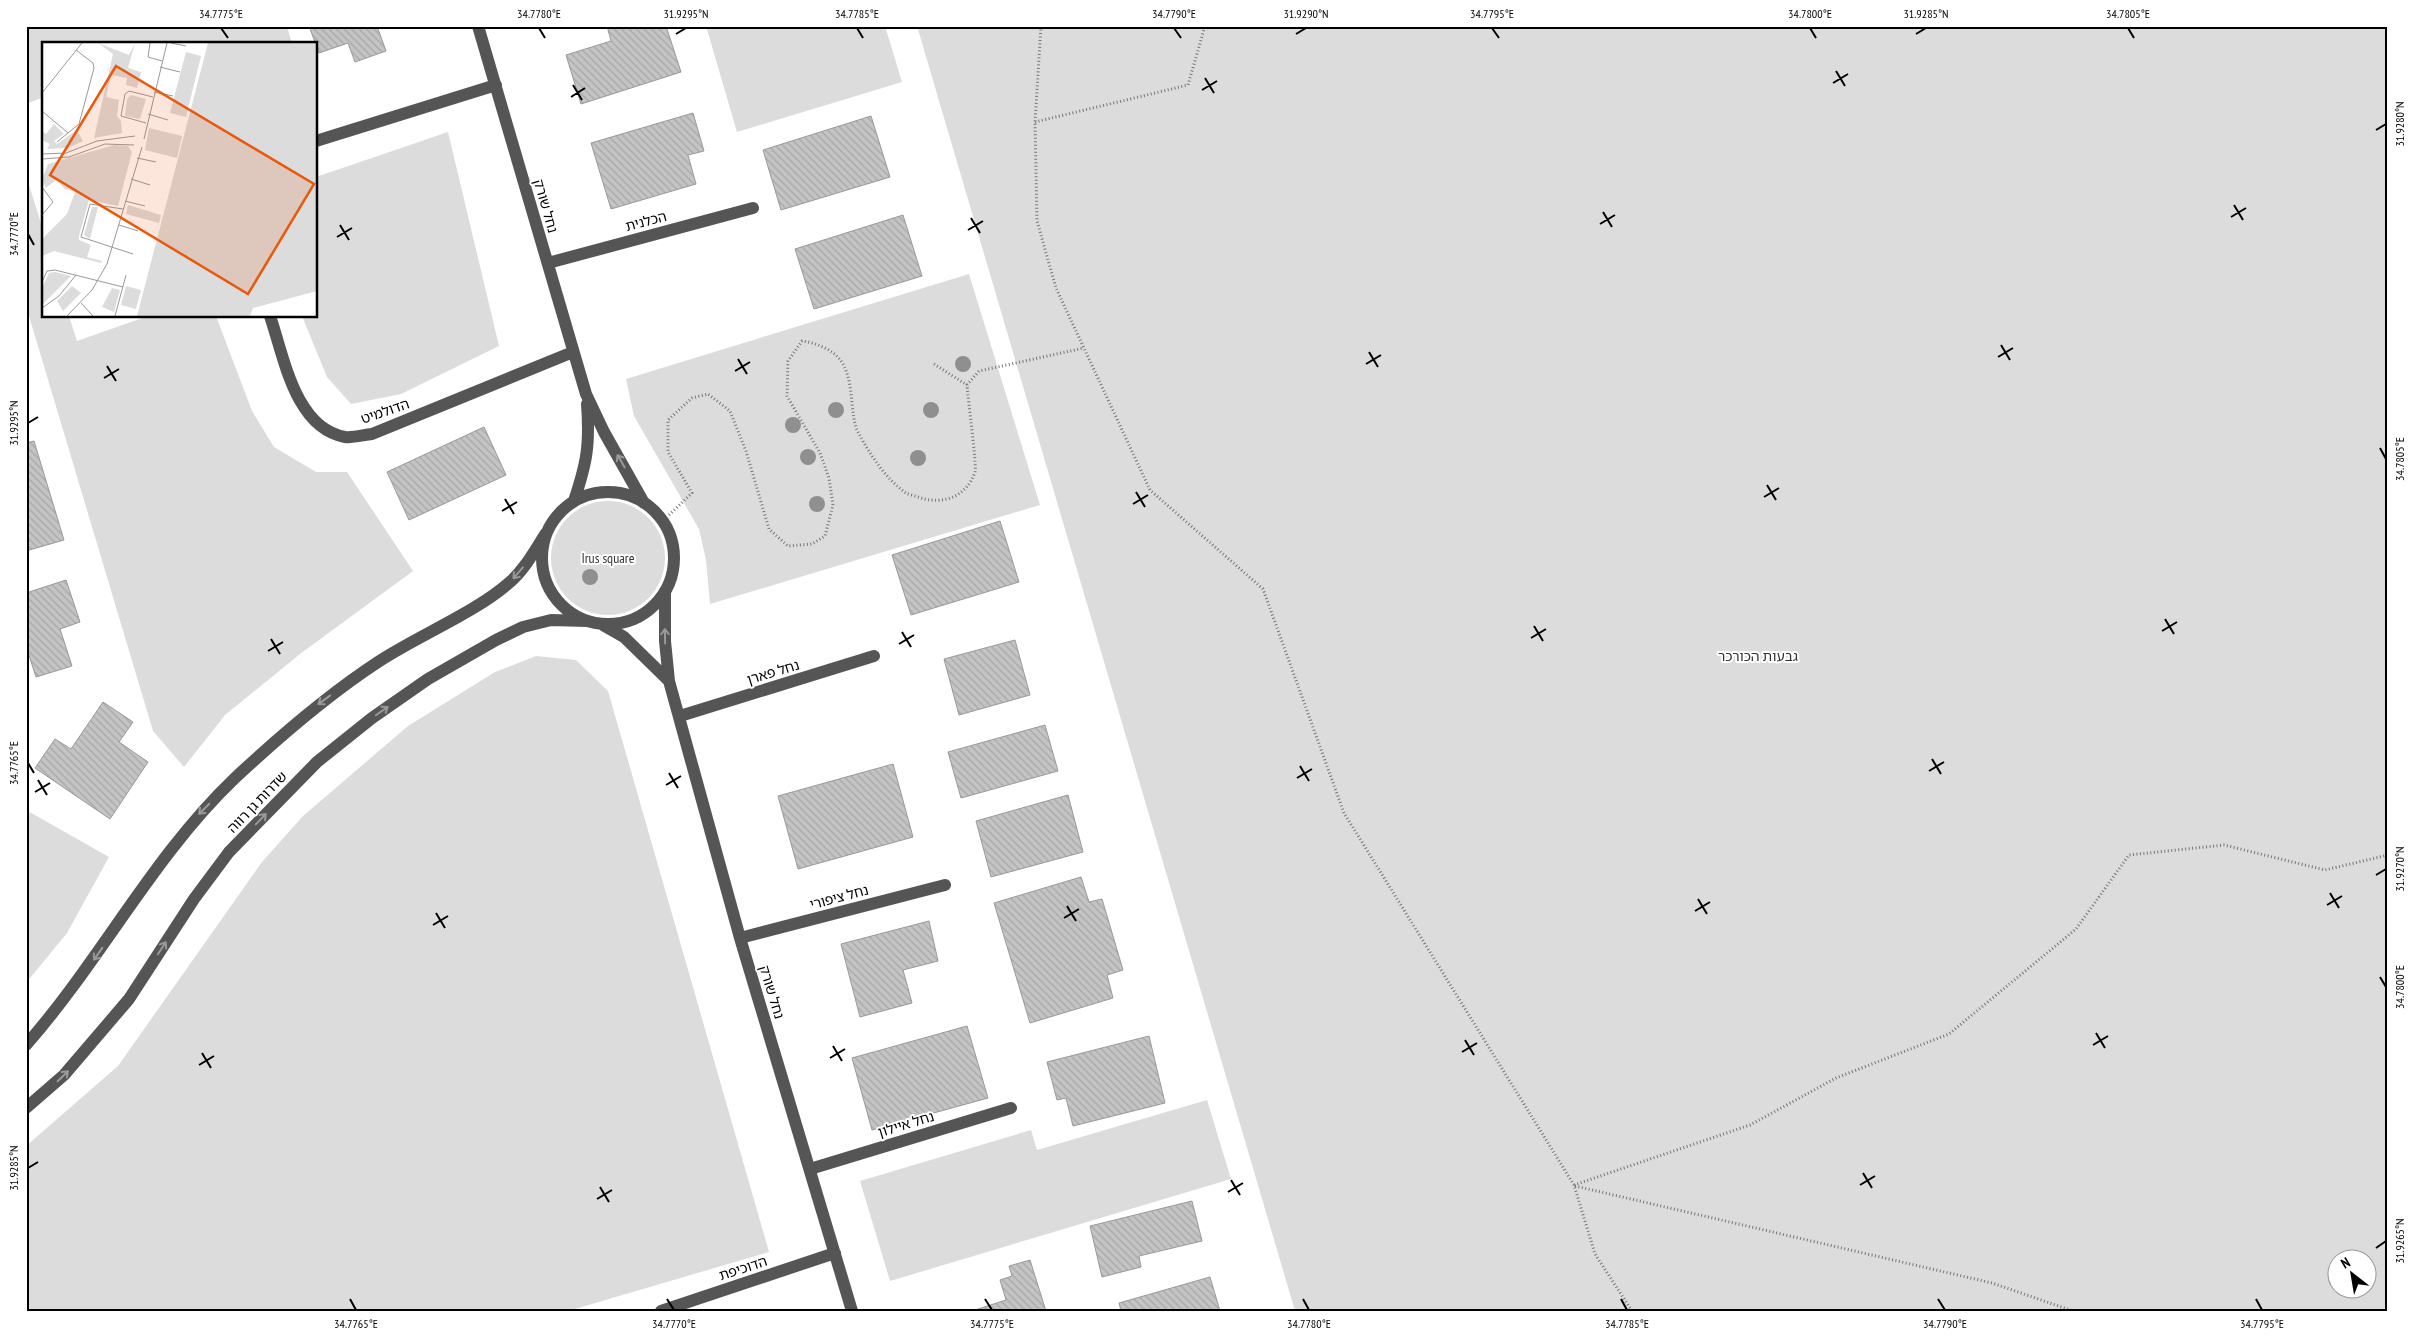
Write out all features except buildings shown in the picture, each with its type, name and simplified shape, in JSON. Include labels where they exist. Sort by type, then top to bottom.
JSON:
[{"type":"street","name":"נחל שורק","points":[[481,27],[496,85],[586,394],[604,432],[644,503]]},
{"type":"street","points":[[318,140],[496,85]]},
{"type":"street","name":"הכלנית","points":[[548,263],[753,208]]},
{"type":"street","name":"הדולמיט","points":[[271,318],[300,404],[318,426],[345,437],[372,434],[573,352]]},
{"type":"street","name":"נחל שורק","points":[[574,501],[584,469],[590,438],[586,394]]},
{"type":"street","points":[[26,1045],[54,1014],[175,844],[198,815],[234,779],[306,713],[342,687],[378,662],[484,600],[511,581],[527,562],[557,515],[574,501],[594,493],[616,492],[637,498],[655,510],[668,528],[674,549],[674,571],[666,591],[651,608],[633,620],[603,624],[587,621],[568,611],[553,596],[544,576],[542,555],[546,533]]},
{"type":"street","name":"נחל שורק","points":[[666,591],[665,641],[669,681],[740,938],[852,1311]]},
{"type":"street","name":"שדרות גן רווה","points":[[26,1108],[64,1075],[129,998],[194,900],[229,852],[317,762],[372,718],[428,679],[496,640],[523,627],[551,620],[587,621]]},
{"type":"street","name":"נחל שורק","points":[[603,624],[624,637],[669,681]]},
{"type":"street","name":"נחל פארן","points":[[680,716],[874,656]]},
{"type":"street","name":"נחל ציפורי","points":[[740,938],[945,885]]},
{"type":"street","name":"נחל איילון","points":[[810,1169],[1011,1108]]},
{"type":"street","name":"הדוכיפת","points":[[661,1311],[836,1253]]},
{"type":"path","points":[[1041,26],[1035,122],[1037,221],[1056,288],[1150,490],[1263,589],[1344,813],[1574,1185],[1595,1254],[1632,1311]]},
{"type":"path","points":[[1035,122],[1188,85],[1205,26]]},
{"type":"path","points":[[663,521],[692,493],[668,452],[668,420],[692,398],[708,394],[730,411],[746,451],[769,529],[788,546],[812,544],[825,536],[833,505],[828,478],[820,453],[787,396],[788,361],[802,341],[818,343],[842,363],[850,382],[858,432],[881,469],[907,494],[931,501],[950,500],[965,490],[976,470],[967,385],[979,371],[1084,348]]},
{"type":"path","points":[[934,364],[967,385]]},
{"type":"path","points":[[1574,1185],[1750,1125],[1836,1078],[1949,1034],[2076,929],[2129,856],[2224,845],[2325,870],[2388,855]]},
{"type":"path","points":[[1574,1185],[1992,1283],[2073,1311]]},
{"type":"green space","points":[[26,26],[287,26],[291,42],[42,42],[42,98],[26,104]]},
{"type":"green space","points":[[706,26],[885,26],[902,82],[737,132]]},
{"type":"green space","name":"גבעות הכורכר","points":[[917,26],[2388,26],[2388,1311],[1295,1311]]},
{"type":"green space","points":[[448,132],[499,346],[401,394],[351,404],[327,377],[303,318],[318,318],[318,176]]},
{"type":"green space","points":[[26,175],[42,227],[42,318],[70,318],[77,341],[142,318],[217,318],[252,411],[274,447],[316,472],[347,472],[413,571],[300,654],[225,715],[184,767],[153,731],[26,306]]},
{"type":"green space","points":[[969,274],[1040,505],[710,604],[706,560],[699,529],[634,416],[626,379]]},
{"type":"green space","name":"Irus square","points":[[608,501],[630,505],[648,518],[661,536],[665,558],[661,580],[648,598],[630,611],[608,615],[586,611],[568,598],[555,580],[551,558],[555,536],[568,518],[586,505]]},
{"type":"green space","points":[[536,656],[576,660],[608,691],[769,1252],[568,1311],[26,1311],[26,1146],[118,1066],[262,862],[303,816],[408,726],[495,672]]},
{"type":"green space","points":[[26,810],[109,857],[67,933],[26,983]]},
{"type":"green space","points":[[1207,1100],[1231,1179],[890,1281],[860,1181],[1031,1130],[1037,1150]]}]
